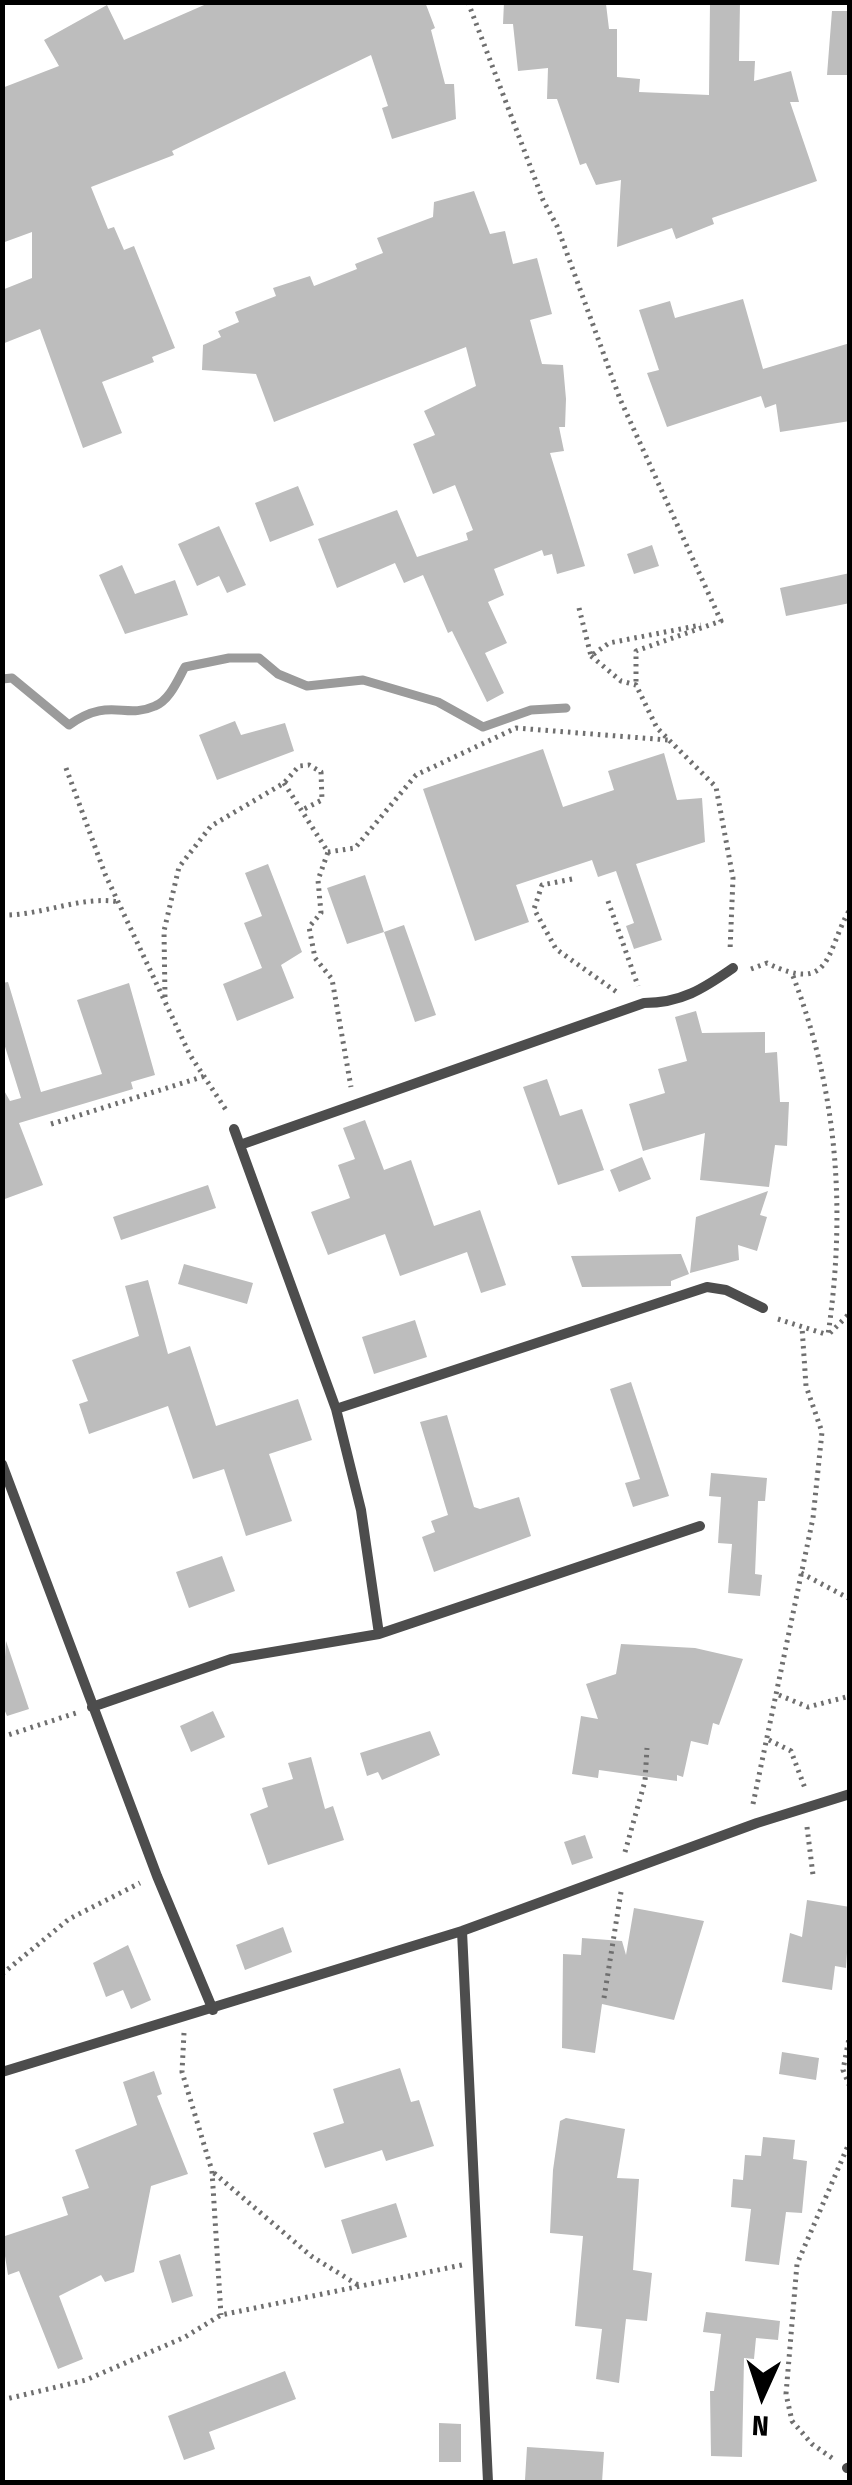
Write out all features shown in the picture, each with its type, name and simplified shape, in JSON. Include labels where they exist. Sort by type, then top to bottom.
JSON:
[{"type":"street","points":[[240,1145],[640,1004],[669,1003],[695,994],[733,968]]},
{"type":"street","points":[[234,1129],[336,1409],[360,1510],[379,1634]]},
{"type":"street","points":[[336,1409],[707,1288],[726,1290],[763,1308]]},
{"type":"street","points":[[2,1464],[156,1876],[213,2010]]},
{"type":"street","points":[[92,1708],[231,1659],[379,1634],[700,1526]]},
{"type":"street","points":[[2,2072],[184,2020],[462,1931],[747,1826],[850,1794]]},
{"type":"street","points":[[462,1931],[488,2482]]},
{"type":"path","points":[[468,2],[543,200],[558,226],[620,398],[721,621]]},
{"type":"path","points":[[578,608],[591,656],[621,681],[636,685]]},
{"type":"path","points":[[591,656],[608,643],[721,621]]},
{"type":"path","points":[[721,621],[636,651],[636,685],[657,728],[716,787],[733,878],[733,968],[745,971],[766,963],[793,976],[820,969],[835,953],[850,908]]},
{"type":"path","points":[[328,852],[355,848],[416,775],[516,728],[671,740]]},
{"type":"path","points":[[166,1000],[164,931],[179,866],[211,826],[284,783],[299,766],[309,764],[321,772],[322,800],[304,809]]},
{"type":"path","points":[[66,768],[119,902],[234,1129]]},
{"type":"path","points":[[284,783],[328,852],[318,880],[321,913],[310,927],[315,958],[332,979],[348,1082],[359,1103]]},
{"type":"path","points":[[572,880],[542,885],[534,909],[556,948],[640,1004]]},
{"type":"path","points":[[2,915],[76,906],[100,898],[119,902]]},
{"type":"path","points":[[608,901],[640,1004]]},
{"type":"path","points":[[793,976],[823,1074],[836,1138],[838,1202],[828,1336]]},
{"type":"path","points":[[51,1124],[205,1076]]},
{"type":"path","points":[[763,1308],[779,1320],[828,1336]]},
{"type":"path","points":[[828,1336],[850,1313]]},
{"type":"path","points":[[747,1826],[779,1694],[822,1432],[806,1386],[802,1327]]},
{"type":"path","points":[[801,1573],[850,1598]]},
{"type":"path","points":[[779,1694],[808,1708],[850,1696]]},
{"type":"path","points":[[2,1737],[92,1708]]},
{"type":"path","points":[[2,1974],[68,1919],[156,1876]]},
{"type":"path","points":[[184,2020],[182,2072],[212,2172],[221,2316]]},
{"type":"path","points":[[850,2033],[843,2070],[850,2087]]},
{"type":"path","points":[[848,2468],[812,2444],[792,2421],[787,2374],[800,2258],[850,2141]]},
{"type":"path","points":[[212,2172],[310,2256],[361,2287]]},
{"type":"path","points":[[2,2400],[86,2380],[185,2337],[221,2316],[480,2263]]},
{"type":"building","points":[[211,2],[425,2],[435,28],[431,30],[445,84],[454,84],[456,119],[392,139],[382,108],[388,106],[371,55],[172,151],[174,155],[91,187],[108,229],[114,227],[124,250],[134,246],[175,348],[152,357],[154,362],[102,382],[122,433],[83,448],[40,329],[2,344],[2,290],[32,278],[32,232],[2,243],[2,88],[59,66],[44,40],[107,5],[124,40]]},
{"type":"building","points":[[504,2],[606,4],[609,29],[617,29],[617,77],[640,79],[639,92],[709,95],[710,2],[740,2],[739,61],[755,61],[754,81],[791,71],[799,102],[790,102],[817,181],[712,218],[714,224],[676,239],[672,228],[617,247],[621,180],[596,185],[586,163],[580,165],[557,99],[547,99],[548,68],[518,71],[513,24],[503,24]]},
{"type":"building","points":[[832,11],[850,11],[850,75],[827,75]]},
{"type":"building","points":[[474,191],[490,234],[505,231],[513,264],[537,258],[552,314],[530,320],[542,364],[563,365],[566,399],[565,427],[559,427],[564,451],[550,453],[585,566],[557,574],[552,554],[544,556],[542,550],[494,569],[504,595],[488,602],[507,643],[485,653],[504,693],[487,702],[452,631],[448,633],[423,575],[404,583],[395,563],[337,588],[318,539],[397,510],[417,557],[468,540],[466,533],[473,530],[455,485],[433,494],[413,444],[435,435],[424,411],[476,386],[466,347],[274,422],[256,374],[202,370],[203,345],[221,337],[218,331],[239,322],[235,312],[276,296],[273,288],[310,276],[314,286],[357,269],[355,264],[383,253],[377,238],[433,217],[434,202]]},
{"type":"building","points":[[743,299],[763,369],[850,343],[850,421],[780,432],[776,404],[765,408],[761,396],[667,427],[647,373],[659,370],[639,310],[670,301],[675,318]]},
{"type":"building","points":[[298,486],[314,525],[270,542],[255,503]]},
{"type":"building","points":[[219,526],[246,585],[227,593],[219,576],[197,586],[178,544]]},
{"type":"building","points":[[652,545],[659,566],[634,574],[627,554]]},
{"type":"building","points":[[122,565],[135,594],[175,580],[188,615],[125,634],[99,575]]},
{"type":"building","points":[[850,573],[850,603],[786,616],[780,588]]},
{"type":"building","points":[[235,721],[241,735],[285,723],[294,751],[217,780],[199,735]]},
{"type":"building","points":[[543,749],[563,807],[614,790],[608,771],[664,753],[677,800],[702,798],[705,842],[636,864],[662,940],[634,949],[626,926],[634,923],[616,871],[598,877],[592,860],[516,885],[529,922],[475,941],[423,789]]},
{"type":"building","points":[[268,864],[302,952],[281,965],[294,998],[237,1021],[223,984],[262,968],[244,923],[262,916],[245,873]]},
{"type":"building","points":[[365,875],[384,932],[347,944],[327,888]]},
{"type":"building","points":[[404,925],[436,1015],[415,1022],[384,932]]},
{"type":"building","points":[[8,982],[41,1092],[102,1074],[77,1000],[129,983],[155,1075],[131,1082],[133,1089],[19,1123],[43,1185],[2,1200],[2,1087],[10,1101],[21,1098],[2,1037],[2,983]]},
{"type":"building","points":[[696,1011],[702,1033],[765,1032],[765,1053],[777,1052],[780,1102],[789,1102],[787,1146],[775,1145],[769,1187],[700,1180],[705,1133],[643,1151],[629,1104],[665,1093],[658,1069],[687,1061],[675,1017]]},
{"type":"building","points":[[547,1079],[560,1116],[582,1109],[604,1170],[558,1185],[523,1087]]},
{"type":"building","points":[[365,1120],[384,1170],[411,1160],[434,1226],[480,1210],[506,1285],[481,1293],[467,1252],[400,1276],[385,1234],[328,1255],[311,1212],[350,1198],[338,1165],[355,1159],[343,1128]]},
{"type":"building","points":[[642,1157],[651,1179],[619,1192],[610,1170]]},
{"type":"building","points":[[208,1185],[216,1208],[121,1240],[113,1217]]},
{"type":"building","points":[[768,1191],[760,1215],[767,1217],[757,1251],[738,1245],[739,1260],[690,1273],[696,1217]]},
{"type":"building","points":[[681,1254],[689,1274],[671,1281],[671,1286],[582,1287],[571,1256]]},
{"type":"building","points":[[184,1264],[253,1283],[247,1304],[178,1284]]},
{"type":"building","points":[[148,1280],[168,1354],[190,1346],[216,1426],[298,1399],[312,1440],[269,1454],[292,1521],[246,1536],[224,1469],[193,1479],[168,1406],[89,1434],[79,1404],[88,1401],[72,1360],[139,1336],[125,1286]]},
{"type":"building","points":[[415,1320],[427,1357],[374,1374],[362,1337]]},
{"type":"building","points":[[631,1382],[669,1496],[633,1507],[625,1483],[640,1479],[610,1389]]},
{"type":"building","points":[[447,1415],[474,1507],[480,1509],[519,1497],[531,1536],[434,1572],[422,1537],[435,1532],[431,1521],[448,1515],[420,1422]]},
{"type":"building","points":[[711,1473],[767,1478],[765,1501],[758,1501],[755,1574],[762,1575],[760,1596],[728,1593],[732,1544],[718,1543],[721,1497],[709,1496]]},
{"type":"building","points":[[222,1556],[235,1591],[189,1608],[176,1572]]},
{"type":"building","points":[[6,1641],[29,1709],[7,1716],[2,1704]]},
{"type":"building","points":[[621,1644],[695,1648],[743,1659],[719,1725],[713,1723],[708,1745],[691,1741],[683,1777],[677,1775],[677,1781],[599,1770],[598,1778],[572,1774],[581,1716],[598,1719],[586,1684],[616,1674]]},
{"type":"building","points":[[213,1711],[225,1737],[191,1752],[180,1726]]},
{"type":"building","points":[[430,1731],[440,1755],[382,1780],[378,1772],[367,1776],[360,1753]]},
{"type":"building","points":[[311,1757],[325,1809],[333,1806],[344,1840],[268,1865],[250,1814],[268,1807],[262,1788],[293,1779],[288,1763]]},
{"type":"building","points":[[585,1835],[593,1858],[572,1865],[564,1842]]},
{"type":"building","points":[[807,1900],[850,1907],[846,1968],[835,1966],[832,1990],[782,1982],[790,1933],[802,1937]]},
{"type":"building","points":[[634,1908],[704,1921],[674,2020],[602,2004],[595,2053],[562,2048],[563,1954],[581,1955],[582,1938],[622,1941],[626,1955]]},
{"type":"building","points":[[283,1927],[292,1952],[245,1970],[236,1945]]},
{"type":"building","points":[[128,1945],[151,2000],[131,2009],[123,1990],[106,1997],[93,1963]]},
{"type":"building","points":[[782,2052],[819,2058],[816,2080],[779,2074]]},
{"type":"building","points":[[400,2068],[411,2102],[419,2100],[434,2146],[386,2161],[382,2150],[325,2168],[313,2133],[344,2123],[333,2089]]},
{"type":"building","points":[[154,2071],[162,2094],[157,2096],[188,2174],[151,2186],[134,2272],[105,2282],[101,2275],[59,2296],[83,2359],[58,2369],[19,2271],[8,2275],[2,2237],[68,2215],[62,2197],[89,2188],[75,2150],[137,2125],[123,2082]]},
{"type":"building","points":[[566,2118],[625,2129],[617,2178],[639,2179],[633,2270],[652,2273],[647,2321],[626,2319],[619,2383],[596,2379],[602,2329],[575,2326],[583,2236],[550,2233],[553,2170],[560,2121]]},
{"type":"building","points":[[763,2137],[795,2140],[793,2159],[807,2161],[802,2213],[786,2212],[779,2265],[745,2261],[751,2209],[731,2207],[733,2179],[743,2180],[745,2155],[761,2156]]},
{"type":"building","points":[[396,2203],[407,2237],[352,2254],[341,2220]]},
{"type":"building","points":[[180,2254],[193,2296],[172,2303],[159,2261]]},
{"type":"building","points":[[706,2312],[780,2321],[778,2340],[756,2338],[754,2359],[744,2358],[742,2457],[711,2456],[710,2391],[714,2391],[721,2334],[703,2332]]},
{"type":"building","points":[[285,2371],[296,2399],[209,2432],[215,2449],[184,2460],[168,2416]]},
{"type":"building","points":[[439,2423],[461,2424],[461,2462],[439,2462]]},
{"type":"building","points":[[527,2447],[604,2452],[602,2482],[525,2480]]},
{"type":"waterway","points":[[2,679],[12,678],[69,725],[95,712],[155,706],[169,694],[185,667],[229,658],[259,658],[278,674],[307,686],[363,680],[438,702],[483,727],[531,710],[566,708]]}]
